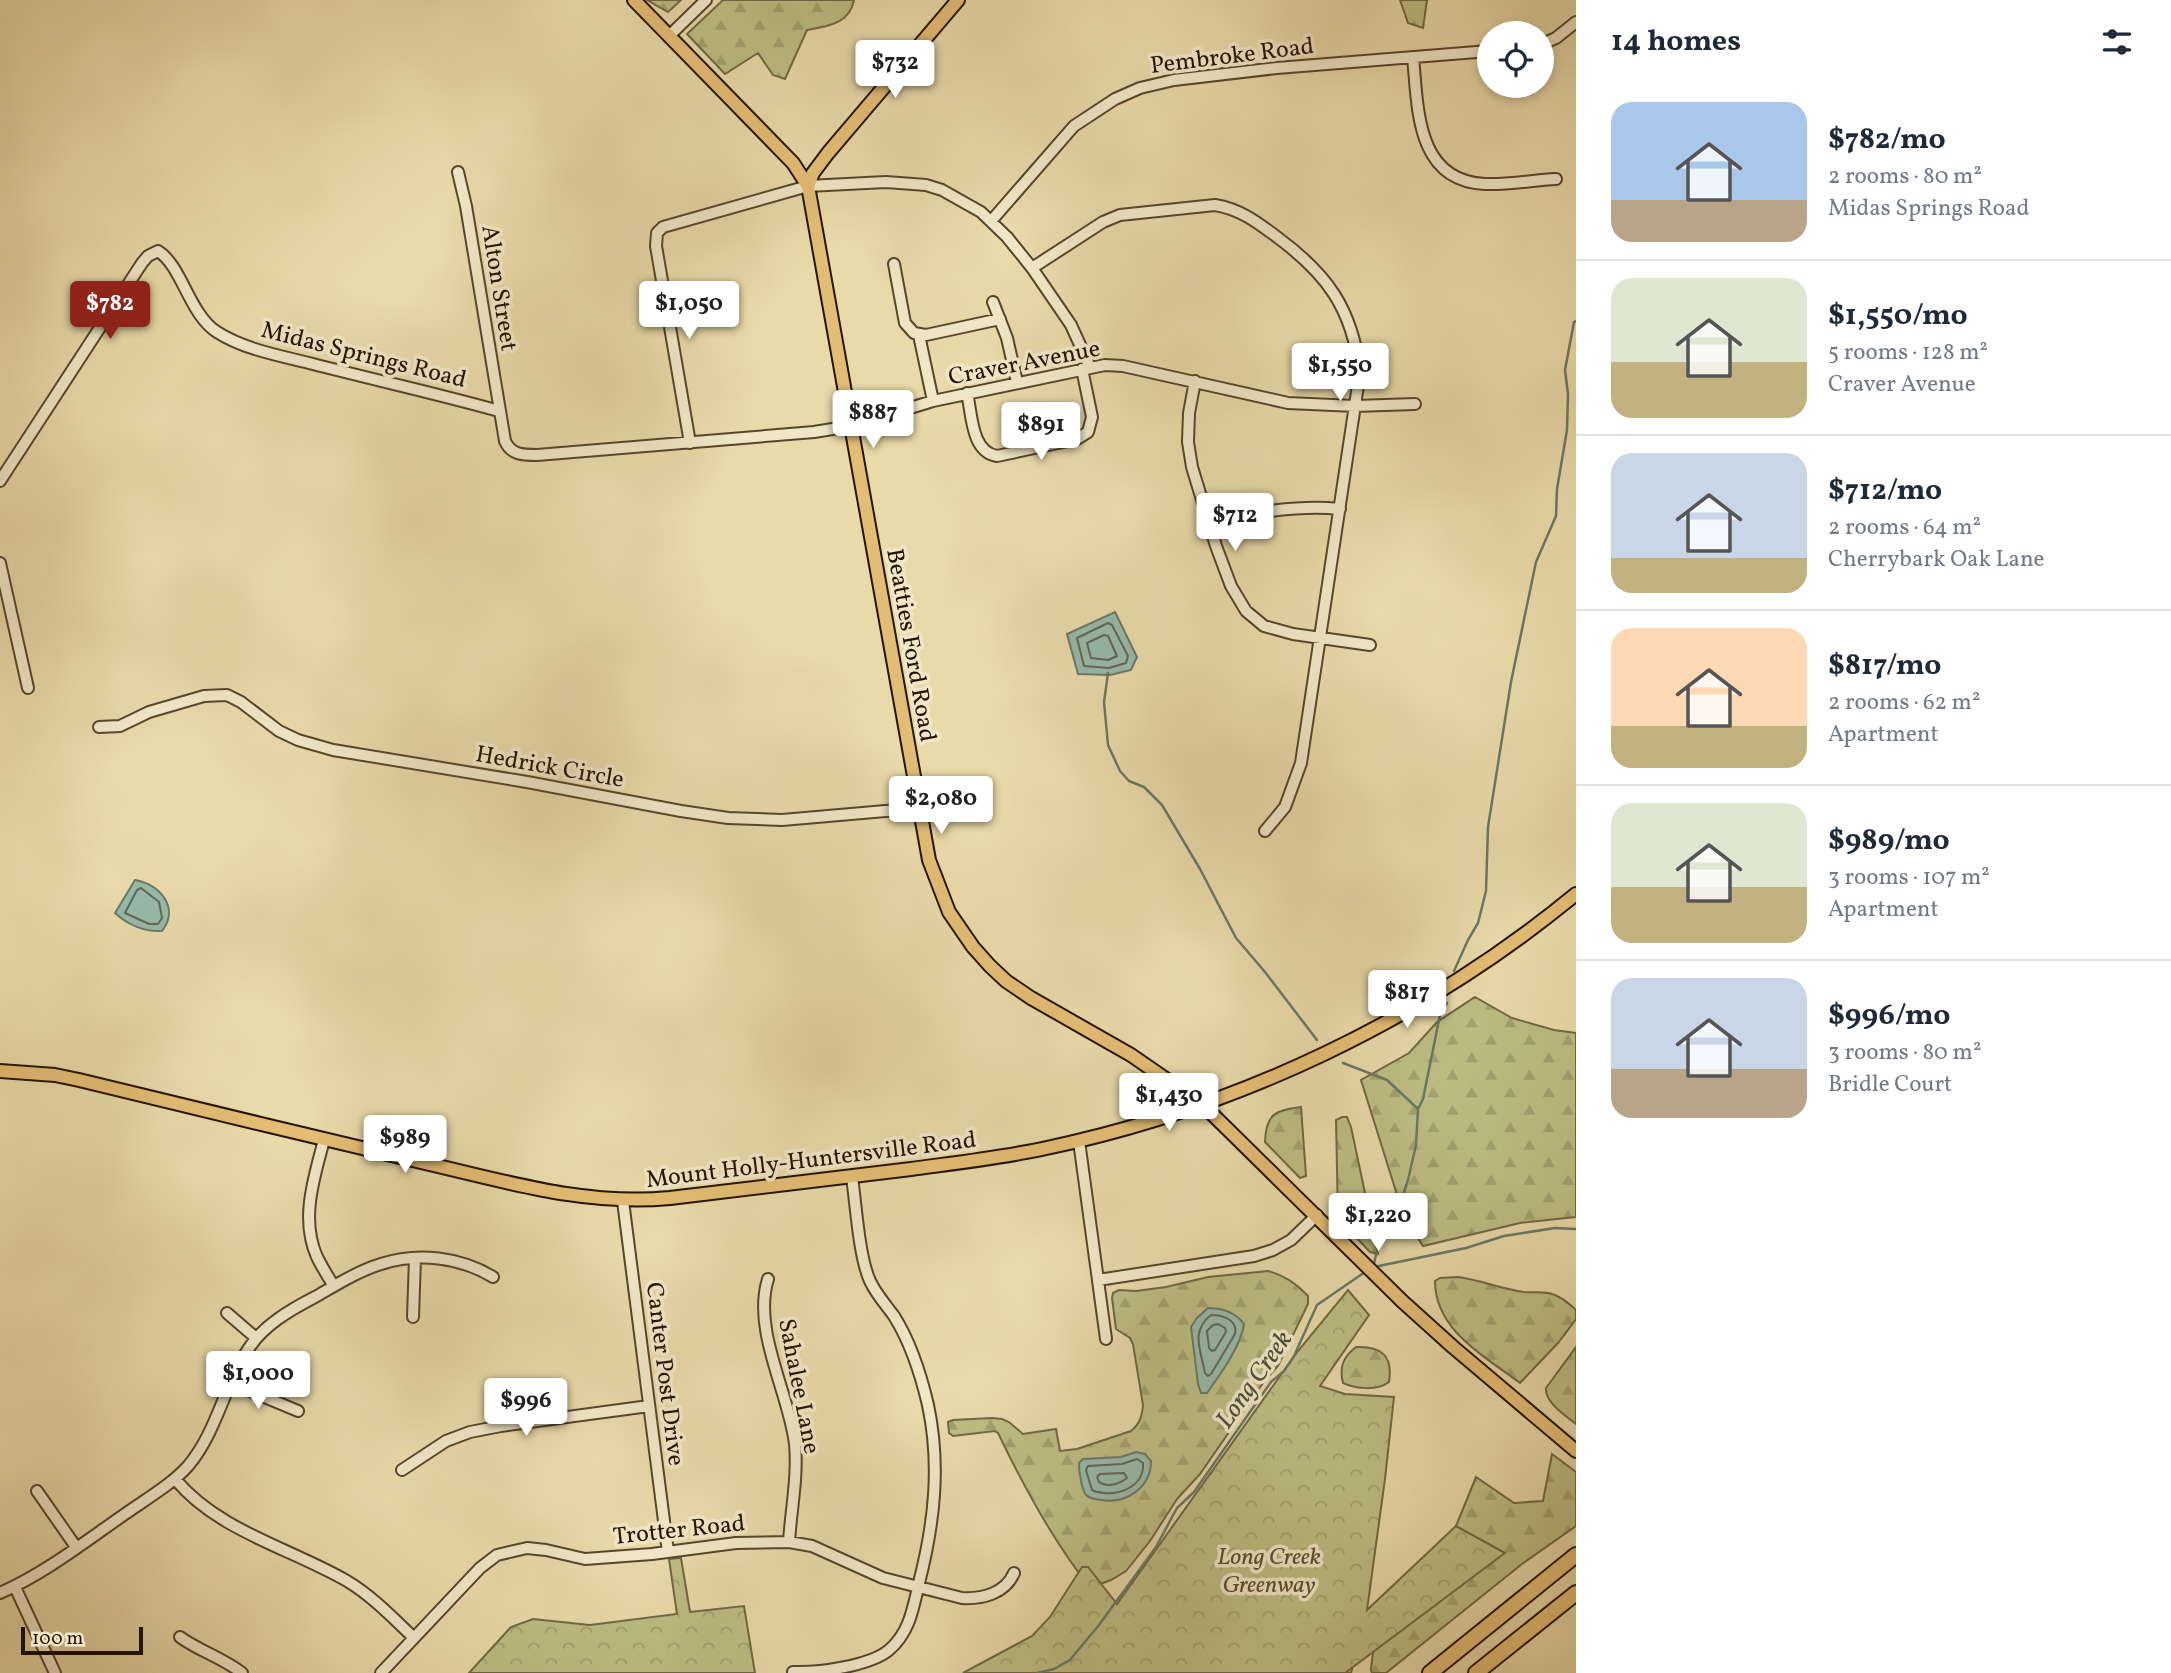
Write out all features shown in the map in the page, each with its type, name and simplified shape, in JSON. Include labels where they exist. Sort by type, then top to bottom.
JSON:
[{"type":"highway","points":[[1430,1673],[1576,1555]]},
{"type":"highway","points":[[1476,1673],[1576,1592]]},
{"type":"main road","name":"Beatties Ford Road","points":[[634,0],[793,163],[808,186],[929,860],[942,896],[960,930],[1006,981],[1130,1055],[1202,1104],[1453,1347],[1576,1451]]},
{"type":"main road","points":[[808,186],[822,161],[958,0]]},
{"type":"main road","name":"Mount Holly-Huntersville Road","points":[[0,1071],[79,1080],[559,1194],[623,1201],[670,1198],[999,1157],[1079,1141],[1202,1104],[1308,1061],[1410,1009],[1488,961],[1576,894]]},
{"type":"street","points":[[669,36],[706,0]]},
{"type":"street","points":[[1554,39],[1576,22]]},
{"type":"street","name":"Pembroke Road","points":[[992,220],[1074,127],[1098,109],[1127,93],[1155,84],[1213,75],[1477,52]]},
{"type":"street","points":[[1413,57],[1422,130],[1429,151],[1441,166],[1464,180],[1483,184],[1556,179]]},
{"type":"street","name":"Alton Street","points":[[458,172],[466,206],[499,411]]},
{"type":"street","points":[[690,443],[656,246],[657,233],[659,229],[667,226],[808,186],[886,182],[926,185],[953,194],[992,220],[1032,268],[1071,325],[1086,368],[1092,417],[1088,432],[1077,439],[997,456],[988,454],[979,446],[967,393]]},
{"type":"street","points":[[1032,268],[1103,222],[1120,215],[1215,205],[1248,216],[1304,257],[1329,286],[1345,316],[1357,348],[1360,372],[1303,750],[1297,777],[1285,807],[1265,831]]},
{"type":"street","name":"Midas Springs Road","points":[[0,481],[142,263],[158,251],[171,265],[202,318],[210,327],[230,340],[499,411]]},
{"type":"street","points":[[894,264],[905,323],[909,330],[919,335],[1000,319]]},
{"type":"street","points":[[993,302],[1007,338],[1017,382]]},
{"type":"street","points":[[919,335],[933,401]]},
{"type":"street","name":"Craver Avenue","points":[[851,426],[967,393],[1086,368],[1123,366],[1281,402],[1415,404]]},
{"type":"street","points":[[1195,381],[1189,413],[1188,442],[1192,467],[1231,586],[1246,611],[1264,626],[1293,634],[1370,645]]},
{"type":"street","points":[[499,411],[506,444],[517,454],[537,456],[814,432],[851,426]]},
{"type":"street","points":[[1209,524],[1236,517],[1299,509],[1340,509]]},
{"type":"street","points":[[0,563],[28,688]]},
{"type":"street","name":"Hedrick Circle","points":[[99,727],[120,726],[158,709],[211,695],[228,695],[279,732],[333,750],[728,818],[782,820],[920,808]]},
{"type":"street","points":[[324,1140],[312,1188],[309,1222],[317,1257],[334,1286]]},
{"type":"street","points":[[1079,1141],[1107,1339]]},
{"type":"street","points":[[793,1672],[844,1667],[874,1659],[892,1648],[906,1630],[910,1619],[926,1554],[934,1504],[936,1455],[922,1382],[905,1336],[876,1292],[867,1272],[852,1177]]},
{"type":"street","name":"Canter Post Drive","points":[[623,1201],[668,1552]]},
{"type":"street","points":[[1098,1280],[1254,1256],[1291,1240],[1317,1215]]},
{"type":"street","points":[[413,1317],[415,1258]]},
{"type":"street","points":[[0,1593],[15,1587],[174,1479],[194,1458],[207,1437],[249,1347],[282,1316],[334,1286],[380,1264],[415,1258],[453,1260],[471,1265],[493,1277]]},
{"type":"street","name":"Sahalee Lane","points":[[768,1279],[763,1293],[767,1330],[794,1443],[796,1485],[789,1542]]},
{"type":"street","points":[[227,1313],[257,1338]]},
{"type":"street","points":[[231,1382],[298,1411]]},
{"type":"street","points":[[402,1470],[446,1441],[470,1432],[649,1406]]},
{"type":"street","points":[[174,1479],[202,1505],[231,1524],[349,1583],[379,1605],[413,1637]]},
{"type":"street","points":[[37,1491],[76,1547]]},
{"type":"street","name":"Trotter Road","points":[[381,1673],[480,1568],[497,1555],[527,1548],[585,1559],[736,1543],[789,1542],[812,1546],[883,1578],[962,1598],[981,1597],[999,1590],[1014,1573]]},
{"type":"street","points":[[15,1587],[55,1673]]},
{"type":"street","points":[[180,1636],[243,1673]]},
{"type":"green space","points":[[647,0],[681,0],[668,12]]},
{"type":"green space","points":[[723,0],[854,0],[847,15],[836,23],[807,30],[785,79],[773,75],[758,53],[725,74],[687,34]]},
{"type":"green space","points":[[1400,0],[1427,0],[1423,28],[1408,23]]},
{"type":"green space","points":[[1475,997],[1512,1018],[1576,1033],[1576,1217],[1520,1223],[1423,1246],[1404,1217],[1361,1080],[1409,1053],[1437,1022]]},
{"type":"green space","points":[[1301,1107],[1306,1176],[1300,1178],[1265,1142],[1267,1125],[1274,1115]]},
{"type":"green space","points":[[1347,1117],[1351,1127],[1378,1254],[1370,1252],[1338,1218],[1336,1120]]},
{"type":"green space","points":[[1268,1271],[1290,1280],[1308,1296],[1308,1304],[1278,1366],[1126,1571],[1095,1586],[1088,1585],[1039,1512],[998,1433],[995,1431],[953,1436],[949,1433],[948,1422],[1002,1419],[1023,1434],[1056,1429],[1060,1451],[1077,1449],[1131,1431],[1140,1420],[1143,1405],[1133,1344],[1130,1338],[1116,1329],[1113,1293],[1119,1290],[1166,1287],[1208,1277]]},
{"type":"green space","points":[[1458,1277],[1516,1291],[1556,1295],[1576,1310],[1576,1319],[1558,1343],[1520,1383],[1465,1341],[1444,1314],[1437,1299],[1435,1281]]},
{"type":"green space","name":"Long Creek Greenway","points":[[1348,1290],[1369,1315],[1320,1386],[1345,1394],[1394,1397],[1367,1610],[1456,1526],[1505,1553],[1345,1673],[963,1673],[1032,1636],[1050,1617],[1082,1567],[1088,1567],[1117,1604],[1298,1351]]},
{"type":"green space","points":[[1356,1347],[1373,1348],[1384,1354],[1389,1365],[1389,1382],[1379,1387],[1366,1388],[1343,1383],[1343,1363]]},
{"type":"green space","points":[[1576,1347],[1576,1424],[1552,1404],[1546,1388]]},
{"type":"green space","points":[[1552,1454],[1576,1472],[1576,1526],[1522,1564],[1386,1673],[1372,1673],[1371,1670],[1375,1634],[1360,1636],[1351,1673],[1198,1673],[1365,1605],[1367,1611],[1387,1596],[1456,1526],[1476,1477],[1514,1503],[1543,1501]]},
{"type":"green space","points":[[681,1558],[690,1612],[744,1606],[755,1673],[469,1673],[511,1627],[533,1619],[590,1625],[677,1614],[669,1559]]},
{"type":"water","points":[[1115,612],[1137,657],[1131,670],[1110,675],[1078,674],[1067,634]]},
{"type":"water","points":[[135,880],[152,886],[165,898],[169,914],[162,931],[137,927],[115,913]]},
{"type":"water","points":[[1208,1308],[1237,1316],[1244,1324],[1239,1342],[1224,1369],[1207,1393],[1201,1393],[1191,1327]]},
{"type":"water","points":[[1136,1452],[1145,1454],[1151,1461],[1150,1471],[1142,1486],[1128,1497],[1110,1501],[1093,1499],[1086,1495],[1079,1470],[1079,1463],[1083,1459],[1121,1457]]},
{"type":"waterway","points":[[1454,971],[1478,923],[1486,891],[1488,827],[1511,682],[1536,562],[1556,516],[1557,489],[1567,430],[1568,394],[1565,370],[1576,321]]},
{"type":"waterway","points":[[1108,673],[1104,702],[1108,745],[1120,771],[1129,781],[1144,787],[1162,805],[1236,938],[1317,1040]]},
{"type":"waterway","points":[[1373,1268],[1382,1228],[1400,1204],[1408,1180],[1416,1145],[1418,1109],[1423,1099],[1440,1015],[1447,1003]]},
{"type":"waterway","points":[[1343,1063],[1387,1080],[1418,1109]]},
{"type":"waterway","name":"Long Creek","points":[[1374,1267],[1466,1248],[1504,1236],[1555,1228],[1576,1229]]},
{"type":"waterway","name":"Long Creek","points":[[1037,1673],[1054,1669],[1070,1660],[1099,1625],[1156,1547],[1177,1508],[1194,1492],[1271,1382],[1284,1371],[1294,1356],[1317,1305],[1365,1272]]}]
